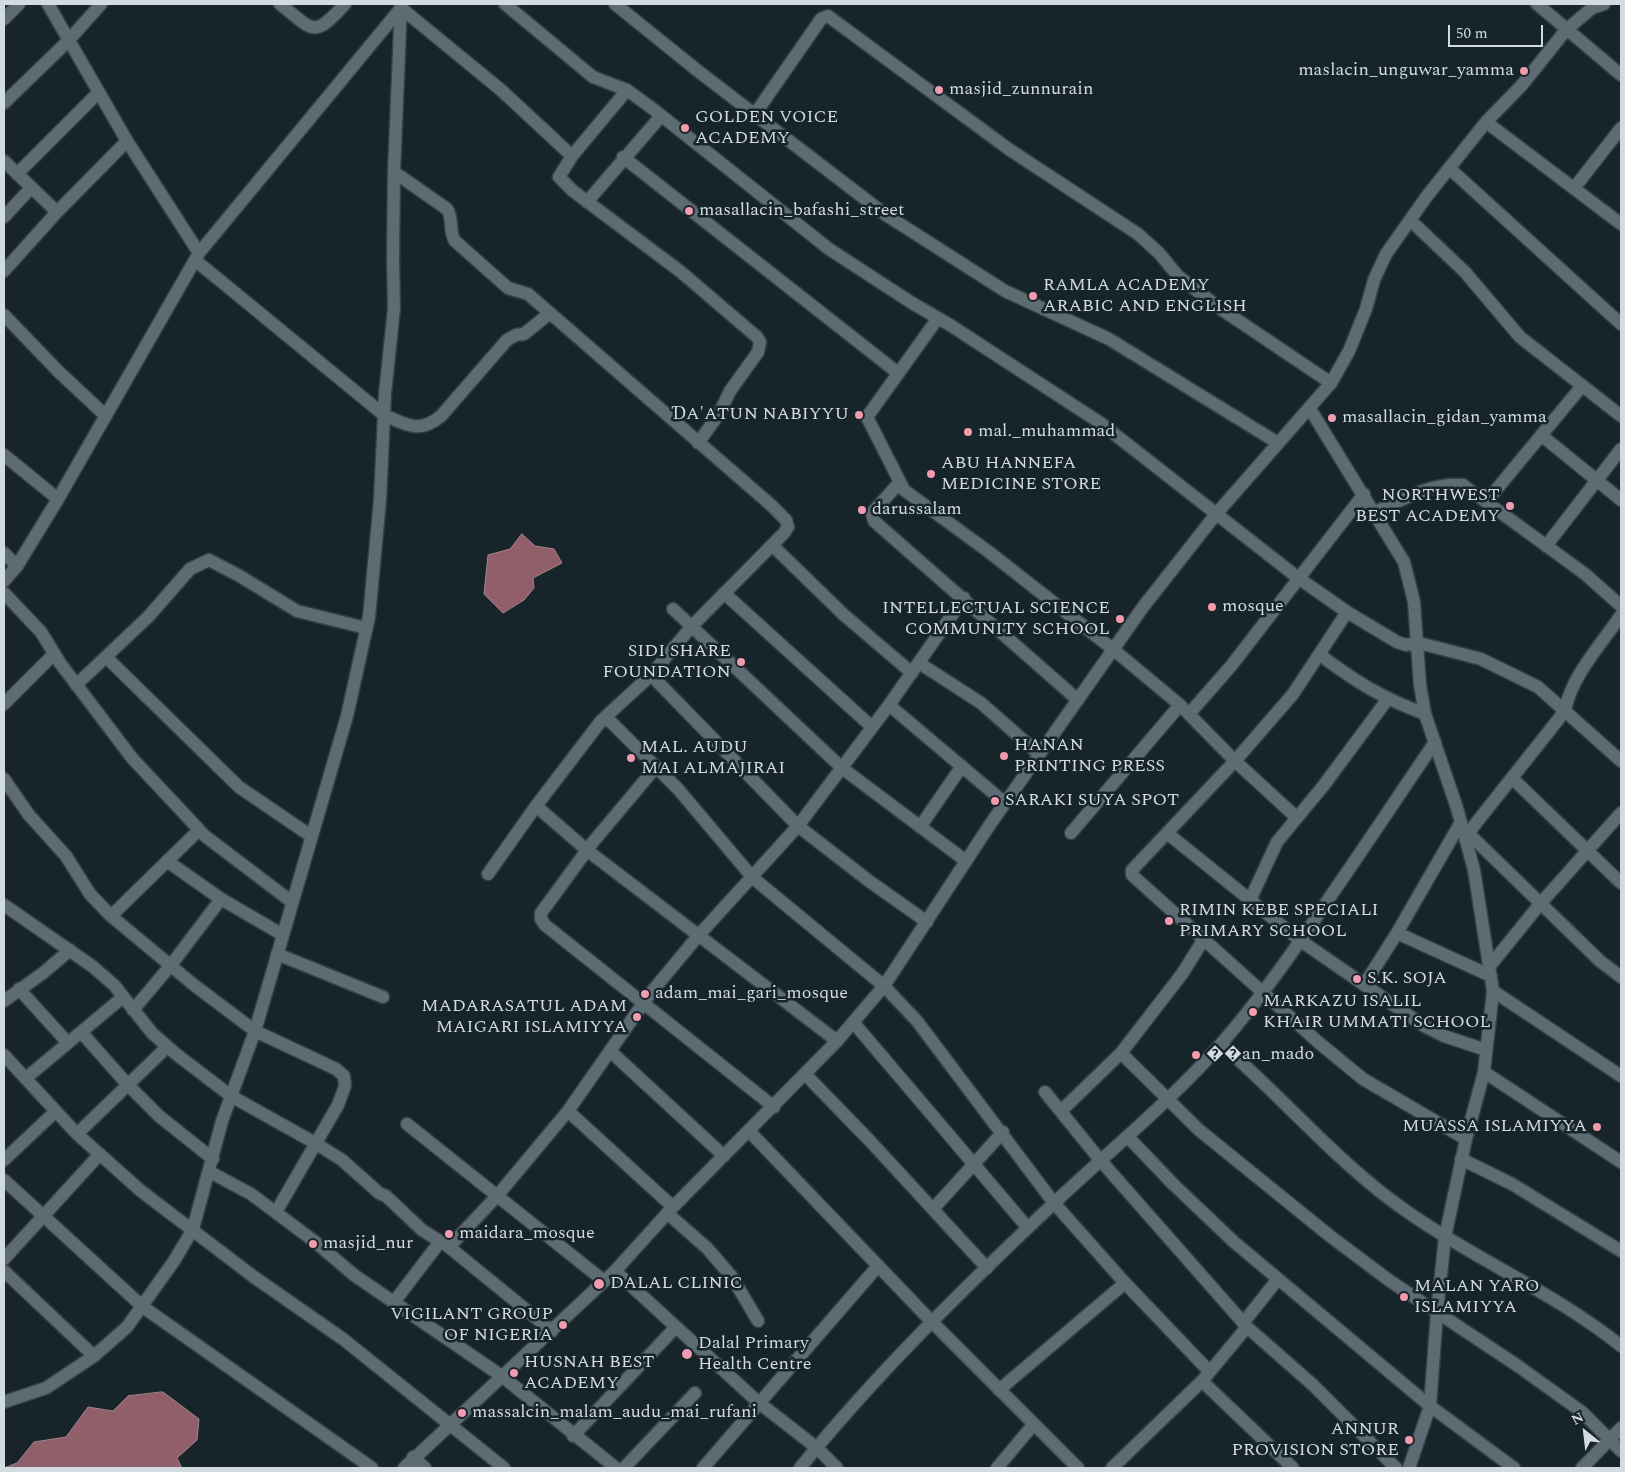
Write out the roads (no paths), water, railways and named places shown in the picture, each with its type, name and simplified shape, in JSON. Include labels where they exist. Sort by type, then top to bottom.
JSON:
[{"type":"street","points":[[4,19],[19,4]]},
{"type":"street","points":[[48,4],[98,93],[197,256],[384,415],[413,427],[429,426],[441,416],[507,340],[516,335],[524,334],[550,313]]},
{"type":"street","points":[[4,103],[68,41],[101,4]]},
{"type":"street","points":[[280,4],[308,26],[315,29],[331,19],[345,4]]},
{"type":"street","points":[[505,4],[593,77],[627,90],[829,250],[1098,422],[1297,577],[1347,612],[1397,642],[1406,645],[1419,643],[1481,659],[1538,687],[1621,761]]},
{"type":"street","points":[[615,4],[886,215],[1004,291],[1109,339],[1278,442]]},
{"type":"street","points":[[1537,4],[1621,75]]},
{"type":"street","points":[[404,1468],[552,1332],[615,1271],[670,1210],[774,1107],[837,1041],[884,986],[1005,803],[1143,607],[1217,513],[1278,442],[1310,409],[1331,382],[1350,351],[1366,309],[1374,280],[1386,254],[1410,220],[1486,122],[1522,85],[1566,30],[1592,8],[1604,4]]},
{"type":"street","points":[[401,6],[501,90],[572,156]]},
{"type":"street","points":[[4,1402],[46,1388],[94,1356],[127,1327],[143,1306],[193,1228],[231,1096],[255,1031],[346,716],[366,628],[380,500],[384,415],[394,308],[394,172],[401,6]]},
{"type":"street","points":[[4,580],[17,566],[58,499],[197,256],[401,6]]},
{"type":"street","points":[[755,114],[821,18],[828,16],[1010,150],[1138,234],[1159,253],[1178,276],[1218,307],[1331,382]]},
{"type":"street","points":[[627,90],[572,156],[559,177],[561,181],[587,202],[681,272],[757,337],[760,342],[758,352],[730,391],[719,414],[698,443]]},
{"type":"street","points":[[17,174],[98,93]]},
{"type":"street","points":[[587,202],[661,116]]},
{"type":"street","points":[[1486,122],[1575,187],[1621,224]]},
{"type":"street","points":[[1575,187],[1619,136]]},
{"type":"street","points":[[4,271],[56,212],[127,141]]},
{"type":"street","points":[[624,157],[898,373]]},
{"type":"street","points":[[4,161],[56,212]]},
{"type":"street","points":[[1449,168],[1621,324]]},
{"type":"street","points":[[394,172],[447,209],[450,214],[451,235],[455,241],[508,288],[528,294],[786,520],[788,526],[784,533],[692,626],[651,675],[604,719],[536,806],[488,874]]},
{"type":"street","points":[[4,217],[31,188]]},
{"type":"street","points":[[1410,220],[1465,272],[1520,337],[1621,416]]},
{"type":"street","points":[[4,315],[59,372],[106,416]]},
{"type":"street","points":[[938,318],[867,417],[899,483],[910,495],[989,552],[1114,650],[1184,709],[1235,761],[1296,817]]},
{"type":"street","points":[[1486,502],[1582,386]]},
{"type":"street","points":[[1310,409],[1364,494],[1404,562],[1414,602],[1419,643],[1420,685],[1425,714],[1466,835],[1474,870],[1494,991],[1484,1072],[1461,1159],[1445,1238],[1430,1406],[1409,1468]]},
{"type":"street","points":[[1541,435],[1621,500]]},
{"type":"street","points":[[1546,546],[1621,449]]},
{"type":"street","points":[[4,455],[58,499]]},
{"type":"street","points":[[899,483],[872,514],[872,518],[1078,700]]},
{"type":"street","points":[[1375,512],[1427,490],[1449,484],[1463,485],[1585,574],[1621,606]]},
{"type":"street","points":[[1072,833],[1184,709],[1231,666],[1297,577],[1364,494]]},
{"type":"street","points":[[772,545],[844,615],[915,668],[981,703],[1039,754]]},
{"type":"street","points":[[4,553],[17,566]]},
{"type":"street","points":[[76,685],[148,617],[190,569],[209,560],[238,574],[297,612],[366,628]]},
{"type":"street","points":[[4,593],[41,632],[76,685],[132,758],[199,830],[228,856],[292,902]]},
{"type":"street","points":[[724,593],[872,727]]},
{"type":"street","points":[[394,1302],[444,1245],[496,1196],[568,1111],[644,1002],[698,936],[753,878],[798,826],[889,705],[964,598]]},
{"type":"street","points":[[673,609],[842,768],[966,861]]},
{"type":"street","points":[[1347,612],[1293,694],[1235,761],[1132,870],[1132,875],[1264,991],[1318,1042],[1363,1079],[1466,1139]]},
{"type":"street","points":[[1466,835],[1513,779],[1565,711],[1568,695],[1575,682],[1621,615]]},
{"type":"street","points":[[4,704],[54,654]]},
{"type":"street","points":[[1320,655],[1369,690],[1387,700],[1425,714]]},
{"type":"street","points":[[106,657],[238,787],[311,836]]},
{"type":"street","points":[[651,675],[798,826],[869,881],[927,922]]},
{"type":"street","points":[[1250,900],[1273,848],[1296,817],[1324,785],[1387,700]]},
{"type":"street","points":[[889,705],[1005,803]]},
{"type":"street","points":[[604,719],[611,722],[678,789],[753,878],[884,986],[917,1021],[1003,1132],[1054,1203],[1284,1465]]},
{"type":"street","points":[[800,1468],[932,1322],[1054,1203],[1128,1137],[1221,1044],[1301,941],[1435,742]]},
{"type":"street","points":[[920,827],[962,766]]},
{"type":"street","points":[[656,767],[593,842],[541,913],[541,919],[545,925],[774,1107]]},
{"type":"street","points":[[1513,779],[1621,883]]},
{"type":"street","points":[[4,780],[24,809],[66,856],[90,894],[111,916],[255,1031],[336,1070],[344,1076],[345,1086],[338,1105],[276,1212]]},
{"type":"street","points":[[536,806],[588,851],[837,1041]]},
{"type":"street","points":[[1490,971],[1540,904],[1621,813]]},
{"type":"street","points":[[1364,985],[1397,933],[1461,822]]},
{"type":"street","points":[[111,916],[199,830]]},
{"type":"street","points":[[1167,834],[1301,941],[1424,1026],[1444,1036],[1486,1050]]},
{"type":"street","points":[[1466,835],[1600,961],[1621,977]]},
{"type":"street","points":[[167,861],[221,899],[283,935]]},
{"type":"street","points":[[133,1010],[171,965],[221,899]]},
{"type":"street","points":[[4,905],[70,950],[106,979],[152,1033],[231,1096],[342,1160],[552,1332]]},
{"type":"street","points":[[1397,933],[1490,971]]},
{"type":"street","points":[[1061,1111],[1121,1053],[1182,974],[1204,939]]},
{"type":"street","points":[[4,1001],[19,988],[43,974],[70,950]]},
{"type":"street","points":[[277,954],[383,997]]},
{"type":"street","points":[[19,988],[68,1043]]},
{"type":"street","points":[[1494,991],[1621,1076]]},
{"type":"street","points":[[26,1078],[123,997]]},
{"type":"street","points":[[853,1022],[974,1162],[1028,1228]]},
{"type":"street","points":[[81,1032],[128,1085],[160,1116],[213,1159]]},
{"type":"street","points":[[1221,1044],[1262,1079],[1340,1156],[1391,1200],[1445,1238],[1533,1285],[1591,1322],[1621,1346]]},
{"type":"street","points":[[77,1134],[168,1046]]},
{"type":"street","points":[[610,1051],[724,1156]]},
{"type":"street","points":[[1121,1053],[1199,1130],[1330,1236],[1390,1281],[1518,1366],[1582,1412],[1621,1450]]},
{"type":"street","points":[[4,1054],[77,1134],[142,1191],[193,1228],[254,1277],[343,1339],[504,1468]]},
{"type":"street","points":[[1484,1072],[1621,1162]]},
{"type":"street","points":[[805,1074],[987,1268]]},
{"type":"street","points":[[1045,1092],[1101,1161],[1245,1325],[1314,1385],[1396,1468]]},
{"type":"street","points":[[4,1160],[56,1111]]},
{"type":"street","points":[[568,1111],[670,1210],[706,1248],[732,1277],[758,1321]]},
{"type":"street","points":[[407,1124],[604,1281]]},
{"type":"street","points":[[749,1131],[932,1322],[1078,1468]]},
{"type":"street","points":[[933,1209],[1003,1132]]},
{"type":"street","points":[[1128,1137],[1180,1191],[1278,1279],[1430,1406],[1514,1468]]},
{"type":"street","points":[[4,1259],[100,1154]]},
{"type":"street","points":[[1461,1159],[1512,1184],[1621,1251]]},
{"type":"street","points":[[210,1172],[236,1184],[276,1212],[354,1275],[503,1377],[573,1436],[616,1468],[695,1393]]},
{"type":"street","points":[[4,1180],[143,1306],[372,1468]]},
{"type":"street","points":[[703,1468],[758,1402],[878,1266]]},
{"type":"street","points":[[4,1271],[94,1356]]},
{"type":"street","points":[[615,1271],[758,1402],[817,1448],[837,1468]]},
{"type":"street","points":[[1112,1468],[1205,1376],[1278,1279]]},
{"type":"street","points":[[999,1390],[1124,1283]]},
{"type":"street","points":[[573,1436],[676,1327]]},
{"type":"street","points":[[997,1468],[1033,1425]]},
{"type":"street","points":[[1582,1468],[1621,1428]]},
{"type":"street","points":[[414,1458],[425,1468]]},
{"type":"place","name":"maslacin_unguwar_yamma","points":[[1524,71]]},
{"type":"place","name":"masjid_zunnurain","points":[[939,90]]},
{"type":"place","name":"GOLDEN VOICE ACADEMY","points":[[685,128]]},
{"type":"place","name":"masallacin_bafashi_street","points":[[689,211]]},
{"type":"place","name":"RAMLA ACADEMY ARABIC AND ENGLISH","points":[[1033,296]]},
{"type":"place","name":"ƊA'ATUN NABIYYU","points":[[859,415]]},
{"type":"place","name":"masallacin_gidan_yamma","points":[[1332,418]]},
{"type":"place","name":"mal._muhammad","points":[[968,432]]},
{"type":"place","name":"ABU HANNEFA MEDICINE STORE","points":[[931,474]]},
{"type":"place","name":"NORTHWEST BEST ACADEMY","points":[[1510,506]]},
{"type":"place","name":"darussalam","points":[[862,510]]},
{"type":"place","name":"mosque","points":[[1212,607]]},
{"type":"place","name":"INTELLECTUAL SCIENCE COMMUNITY SCHOOL","points":[[1120,619]]},
{"type":"place","name":"SIDI SHARE FOUNDATION","points":[[741,662]]},
{"type":"place","name":"HANAN PRINTING PRESS","points":[[1004,756]]},
{"type":"place","name":"MAL. AUDU MAI ALMAJIRAI","points":[[631,758]]},
{"type":"place","name":"SARAKI SUYA SPOT","points":[[995,801]]},
{"type":"place","name":"RIMIN KEBE SPECIALI PRIMARY SCHOOL","points":[[1169,921]]},
{"type":"place","name":"S.K. SOJA","points":[[1357,979]]},
{"type":"place","name":"adam_mai_gari_mosque","points":[[645,994]]},
{"type":"place","name":"MARKAZU ISALIL KHAIR UMMATI SCHOOL","points":[[1253,1012]]},
{"type":"place","name":"MADARASATUL ADAM MAIGARI ISLAMIYYA","points":[[637,1017]]},
{"type":"place","name":"��an_mado","points":[[1196,1055]]},
{"type":"place","name":"MUASSA ISLAMIYYA","points":[[1597,1127]]},
{"type":"place","name":"maidara_mosque","points":[[449,1234]]},
{"type":"place","name":"masjid_nur","points":[[313,1244]]},
{"type":"place","name":"DALAL CLINIC","points":[[599,1284]]},
{"type":"place","name":"MALAN YARO ISLAMIYYA","points":[[1404,1297]]},
{"type":"place","name":"VIGILANT GROUP OF NIGERIA","points":[[563,1325]]},
{"type":"place","name":"Dalal Primary Health Centre","points":[[687,1354]]},
{"type":"place","name":"HUSNAH BEST ACADEMY","points":[[514,1373]]},
{"type":"place","name":"massalcin_malam_audu_mai_rufani","points":[[462,1413]]},
{"type":"place","name":"ANNUR PROVISION STORE","points":[[1409,1440]]}]
